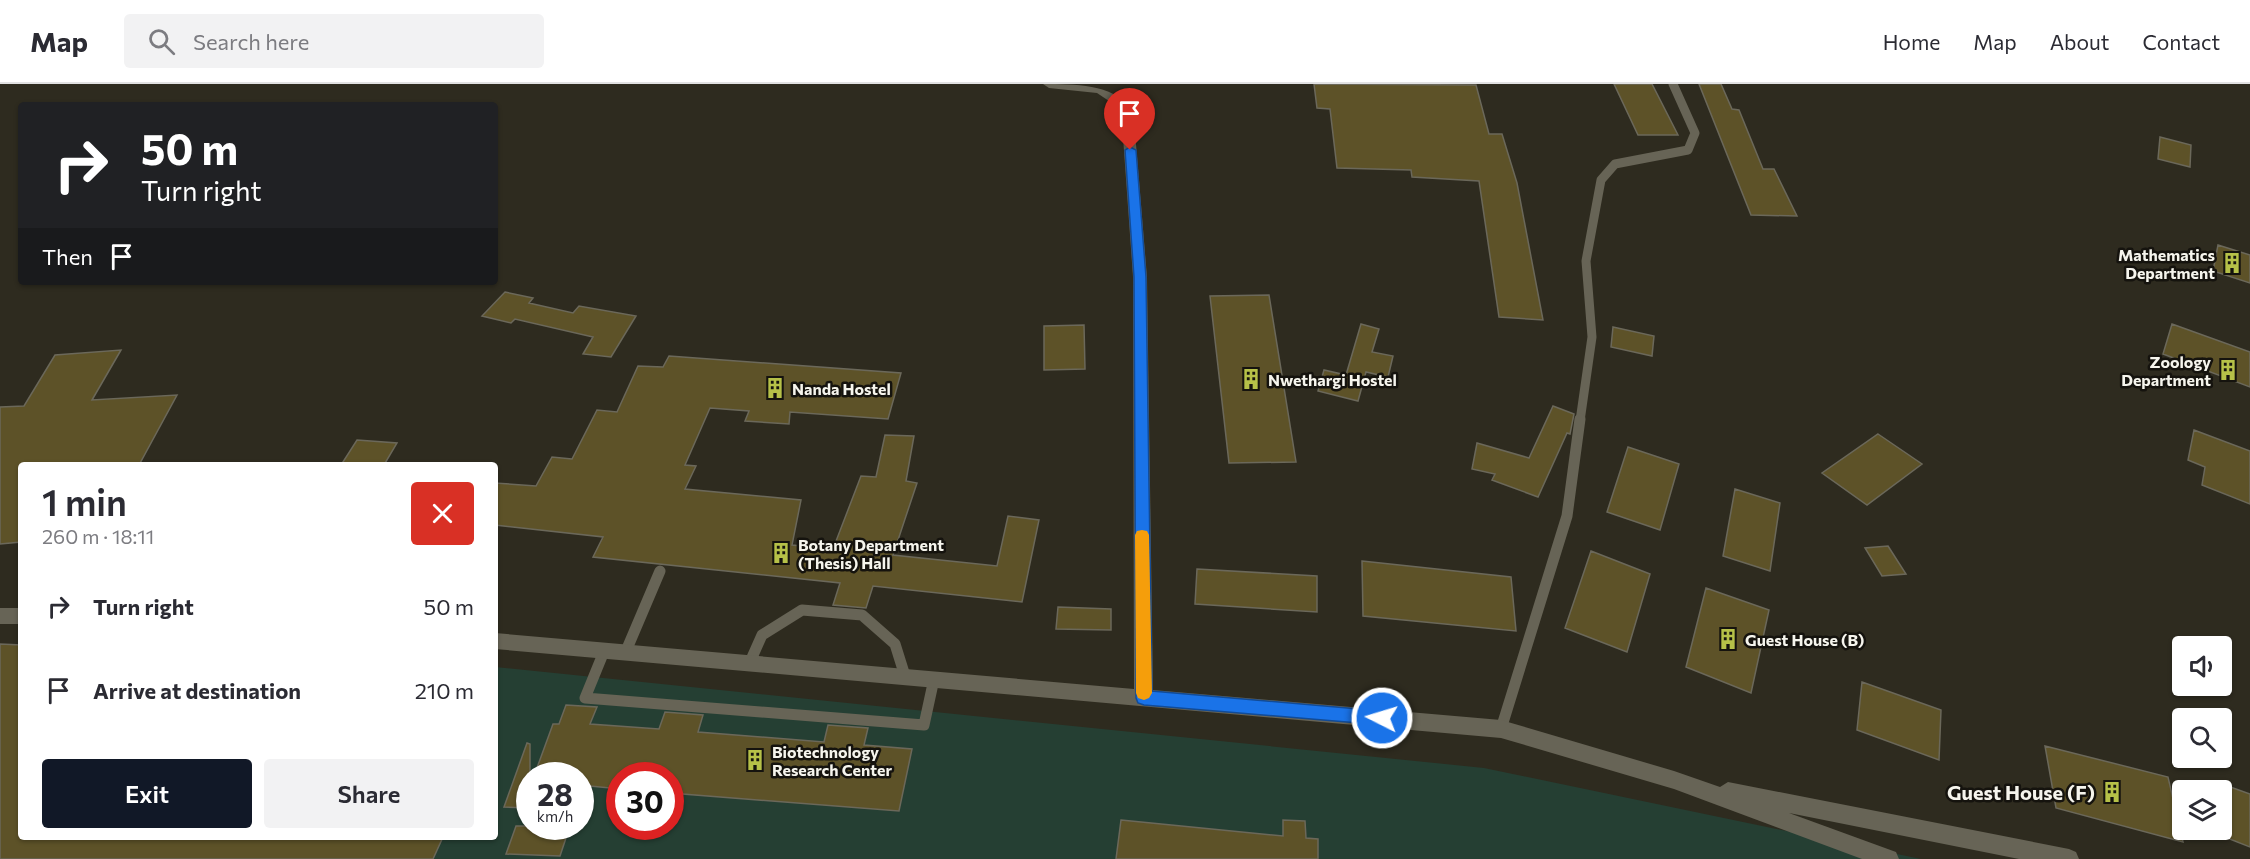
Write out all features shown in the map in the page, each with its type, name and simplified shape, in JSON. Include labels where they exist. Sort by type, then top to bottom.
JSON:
[{"type":"street","points":[[1049,84],[1094,88],[1116,95],[1127,108],[1140,277],[1144,698]]},
{"type":"street","points":[[0,616],[18,616]]},
{"type":"street","points":[[498,641],[1501,729],[1674,780],[1889,859]]},
{"type":"street","points":[[1674,780],[2069,859]]},
{"type":"lane","points":[[1501,729],[1567,516],[1592,337],[1587,261],[1601,180],[1615,164],[1688,150],[1695,133],[1673,84]]},
{"type":"lane","points":[[626,651],[660,572]]},
{"type":"lane","points":[[750,662],[762,635],[802,610],[862,615],[895,644],[905,676]]},
{"type":"lane","points":[[605,649],[585,698],[924,725],[934,679]]},
{"type":"green space","points":[[0,654],[18,811],[18,840],[498,840],[498,667],[1484,768],[1921,859],[0,859]]},
{"type":"building","points":[[1314,84],[1476,85],[1489,134],[1502,134],[1517,183],[1543,320],[1499,317],[1479,181],[1412,177],[1411,170],[1337,168],[1330,109],[1317,108]]},
{"type":"building","points":[[1614,84],[1652,84],[1678,135],[1638,135]]},
{"type":"building","points":[[1699,84],[1721,84],[1732,109],[1739,110],[1763,169],[1774,169],[1797,216],[1751,215]]},
{"type":"building","points":[[2160,137],[2191,145],[2190,167],[2158,159]]},
{"type":"building","name":"Mathematics Department","points":[[2218,245],[2250,255],[2250,283],[2213,271]]},
{"type":"building","points":[[505,292],[533,298],[529,303],[573,313],[579,306],[636,316],[611,357],[583,354],[593,337],[515,319],[511,323],[482,316]]},
{"type":"building","name":"Nwethargi Hostel","points":[[1269,295],[1296,462],[1229,463],[1210,296]]},
{"type":"building","points":[[1361,324],[1379,329],[1372,352],[1393,356],[1388,377],[1366,372],[1358,401],[1318,391],[1324,370],[1346,375]]},
{"type":"building","name":"Zoology Department","points":[[2172,324],[2250,352],[2250,387],[2163,354]]},
{"type":"building","points":[[1084,325],[1085,369],[1044,370],[1044,326]]},
{"type":"building","points":[[1613,327],[1654,336],[1652,356],[1611,347]]},
{"type":"building","points":[[121,350],[92,400],[177,395],[141,462],[18,462],[18,542],[0,544],[0,407],[24,406],[55,355]]},
{"type":"building","points":[[669,356],[901,373],[888,419],[790,412],[789,424],[745,421],[749,411],[710,408],[685,465],[696,466],[685,489],[801,500],[792,545],[833,549],[861,476],[876,477],[885,435],[914,436],[906,481],[917,483],[893,555],[997,566],[1008,516],[1039,520],[1022,602],[873,586],[866,608],[833,605],[840,583],[593,557],[603,537],[498,525],[498,483],[536,486],[552,457],[572,459],[597,410],[617,412],[638,366],[663,367]]},
{"type":"building","points":[[1553,406],[1574,414],[1570,434],[1567,433],[1538,497],[1492,480],[1495,474],[1472,469],[1477,443],[1529,458]]},
{"type":"building","points":[[2194,430],[2250,451],[2250,504],[2202,485],[2205,467],[2188,460]]},
{"type":"building","points":[[1878,434],[1922,464],[1867,505],[1822,473]]},
{"type":"building","points":[[357,440],[397,443],[386,462],[343,462]]},
{"type":"building","points":[[1628,447],[1679,464],[1660,530],[1607,512]]},
{"type":"building","points":[[1735,489],[1780,503],[1770,571],[1723,556]]},
{"type":"building","points":[[1888,546],[1906,574],[1882,576],[1865,548]]},
{"type":"building","points":[[1591,551],[1650,574],[1627,652],[1565,628]]},
{"type":"building","points":[[1362,561],[1511,577],[1516,631],[1363,616]]},
{"type":"building","points":[[1197,569],[1317,576],[1317,612],[1195,604]]},
{"type":"building","name":"Guest House (B)","points":[[1706,588],[1769,610],[1751,693],[1686,667]]},
{"type":"building","points":[[1058,607],[1111,609],[1111,630],[1056,629]]},
{"type":"building","points":[[0,644],[18,645],[18,840],[442,840],[433,859],[0,859]]},
{"type":"building","points":[[1862,682],[1941,710],[1939,760],[1857,730]]},
{"type":"building","name":"Biotechnology Research Center","points":[[566,705],[597,707],[590,724],[659,729],[665,712],[703,715],[698,732],[824,742],[828,725],[868,728],[864,745],[912,749],[899,811],[684,794],[684,762],[606,762],[606,788],[594,786],[594,762],[539,762],[553,724],[559,724]]},
{"type":"building","points":[[527,743],[530,744],[530,762],[520,762]]},
{"type":"building","name":"Guest House (F)","points":[[2045,746],[2168,777],[2172,794],[2172,839],[2056,808]]},
{"type":"building","points":[[516,774],[516,807],[504,807]]},
{"type":"building","points":[[2232,788],[2250,794],[2250,847],[2232,840]]},
{"type":"building","points":[[1121,820],[1283,836],[1283,820],[1305,821],[1306,838],[1318,839],[1318,859],[1116,859]]},
{"type":"building","points":[[516,826],[516,840],[565,840],[560,856],[506,854]]},
{"type":"slow traffic","points":[[1142,535],[1144,693]]},
{"type":"place","name":"Mathematics Department","points":[[2232,263]]},
{"type":"place","name":"Zoology Department","points":[[2228,370]]},
{"type":"place","name":"Nwethargi Hostel","points":[[1251,379]]},
{"type":"place","name":"Nanda Hostel","points":[[775,388]]},
{"type":"place","name":"Botany Department (Thesis) Hall","points":[[781,553]]},
{"type":"place","name":"Guest House (B)","points":[[1728,639]]},
{"type":"place","name":"Biotechnology Research Center","points":[[755,760]]},
{"type":"place","name":"Guest House (F)","points":[[2112,792]]},
{"type":"route","points":[[1130,150],[1140,277],[1144,698],[1382,718]]}]
